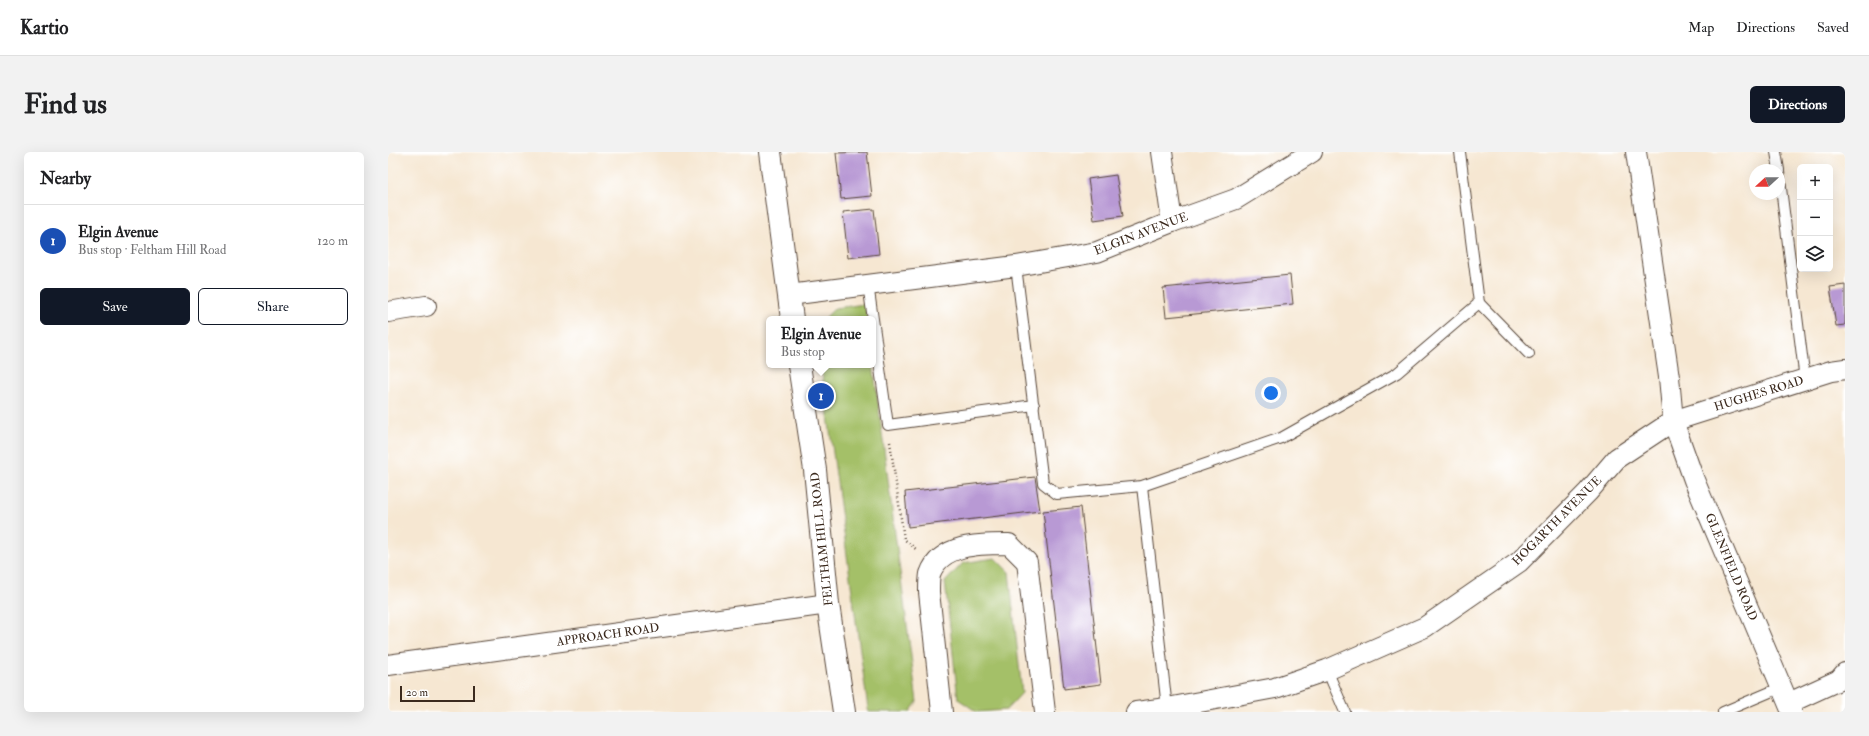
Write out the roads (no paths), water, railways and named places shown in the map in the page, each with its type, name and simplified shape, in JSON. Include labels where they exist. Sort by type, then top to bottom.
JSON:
[{"type":"street","points":[[770,152],[792,316]]},
{"type":"street","points":[[1162,152],[1172,222]]},
{"type":"street","name":"ELGIN AVENUE","points":[[789,295],[1016,266],[1097,252],[1172,222],[1236,199],[1312,152]]},
{"type":"street","points":[[1636,152],[1669,377],[1673,421]]},
{"type":"street","points":[[388,312],[426,306]]},
{"type":"street","name":"FELTHAM HILL ROAD","points":[[799,368],[814,470],[828,604],[844,712]]},
{"type":"street","name":"HUGHES ROAD","points":[[1673,421],[1845,369]]},
{"type":"street","name":"HOGARTH AVENUE","points":[[1136,712],[1167,708],[1275,688],[1327,670],[1425,627],[1519,562],[1588,492],[1617,458],[1673,421]]},
{"type":"street","name":"GLENFIELD ROAD","points":[[1673,421],[1694,480],[1788,701]]},
{"type":"street","points":[[942,712],[929,592],[930,574],[943,556],[975,544],[1009,544],[1027,562],[1045,712]]},
{"type":"street","name":"APPROACH ROAD","points":[[388,665],[828,604]]},
{"type":"street","points":[[1788,701],[1839,680],[1845,673]]},
{"type":"lane","points":[[1460,152],[1479,303],[1530,354]]},
{"type":"lane","points":[[1776,152],[1778,164]]},
{"type":"lane","points":[[1783,200],[1805,380]]},
{"type":"lane","points":[[1016,266],[1043,483],[1057,494],[1142,486],[1281,438],[1397,373],[1479,303]]},
{"type":"lane","points":[[868,284],[873,316]]},
{"type":"lane","points":[[876,340],[888,425],[1034,405]]},
{"type":"lane","points":[[1142,486],[1167,708]]},
{"type":"lane","points":[[1327,670],[1345,712]]},
{"type":"lane","points":[[1723,712],[1788,701]]},
{"type":"place","name":"Elgin Avenue","points":[[821,396]]}]
